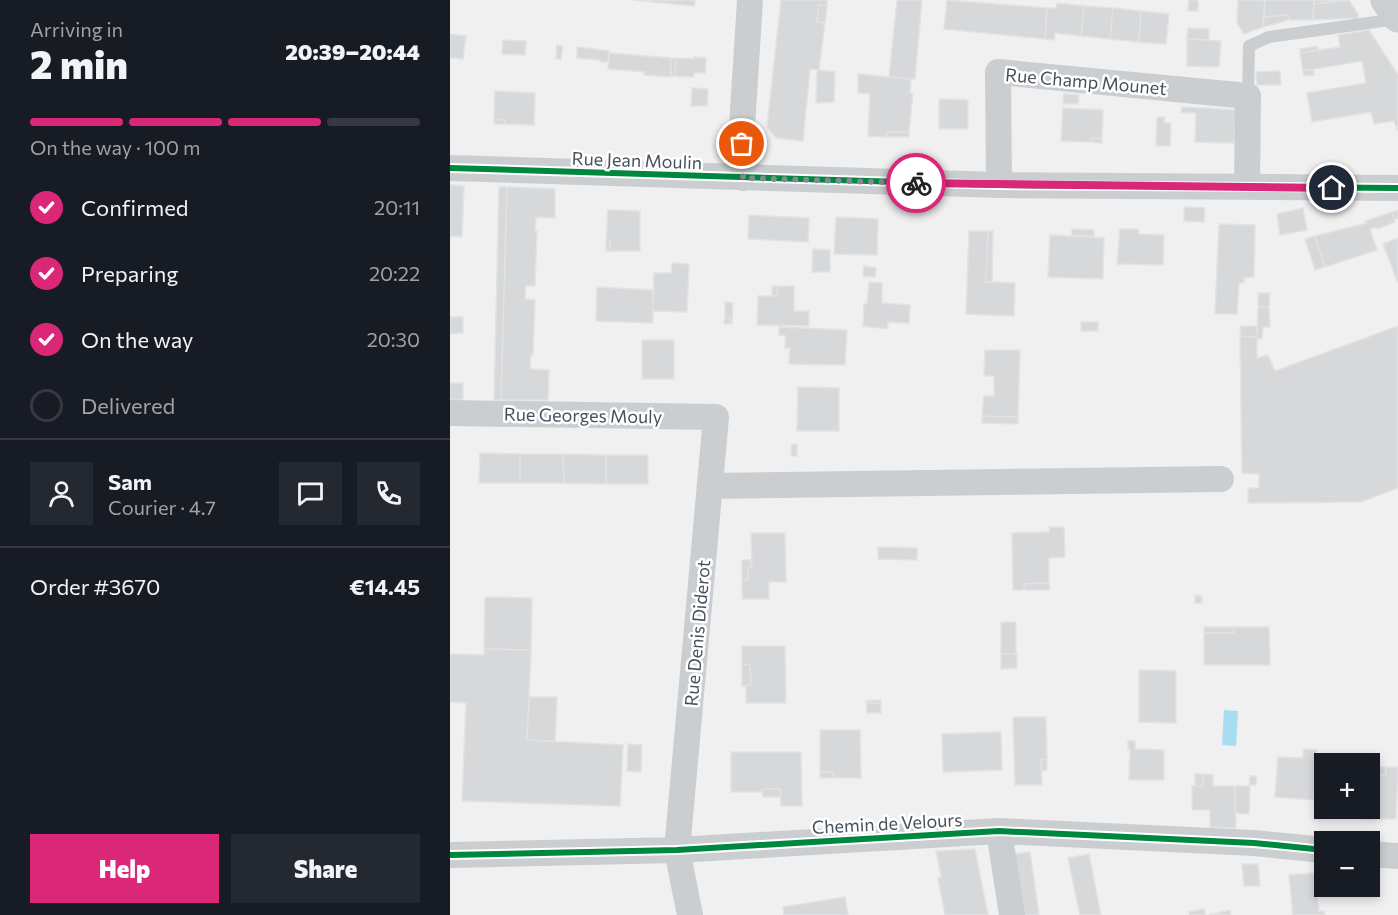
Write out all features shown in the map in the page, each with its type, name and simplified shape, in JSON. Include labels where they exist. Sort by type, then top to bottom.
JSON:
[{"type":"main road","points":[[1387,0],[1398,17]]},
{"type":"street","points":[[743,178],[742,127],[750,0]]},
{"type":"street","name":"Rue Champ Mounet","points":[[999,185],[998,72],[1248,96]]},
{"type":"street","points":[[1247,186],[1248,96]]},
{"type":"street","name":"Rue Jean Moulin","points":[[450,168],[999,185],[1398,188]]},
{"type":"street","name":"Rue Georges Mouly","points":[[450,413],[716,417]]},
{"type":"street","name":"Rue Denis Diderot","points":[[690,915],[677,850],[716,417]]},
{"type":"street","points":[[710,486],[1221,479]]},
{"type":"street","points":[[999,831],[1012,915]]},
{"type":"street","name":"Chemin de Velours","points":[[450,855],[677,850],[999,831],[1254,843],[1314,849]]},
{"type":"street","points":[[1380,855],[1398,856]]},
{"type":"lane","points":[[1248,96],[1249,46],[1269,37],[1398,17]]},
{"type":"water","points":[[1224,710],[1238,711],[1236,746],[1222,745]]},
{"type":"building","points":[[633,0],[695,0],[694,6]]},
{"type":"building","points":[[781,0],[827,0],[827,6],[819,5],[817,22],[825,23],[819,70],[810,69],[803,141],[776,138],[767,127]]},
{"type":"building","points":[[897,0],[922,0],[915,79],[889,77]]},
{"type":"building","points":[[947,0],[1047,8],[1045,39],[944,29]]},
{"type":"building","points":[[1189,0],[1198,0],[1198,11],[1188,11]]},
{"type":"building","points":[[1238,0],[1265,0],[1263,27],[1244,34],[1237,23]]},
{"type":"building","points":[[1265,0],[1314,0],[1313,20],[1289,20],[1288,15],[1264,17]]},
{"type":"building","points":[[1314,0],[1344,0],[1314,4]]},
{"type":"building","points":[[1349,0],[1358,18],[1313,20],[1314,4]]},
{"type":"building","points":[[1057,3],[1084,6],[1081,36],[1055,33],[1054,40],[1045,39],[1047,8],[1056,8]]},
{"type":"building","points":[[819,5],[827,6],[825,23],[817,22]]},
{"type":"building","points":[[1084,6],[1113,8],[1110,39],[1081,36]]},
{"type":"building","points":[[1113,8],[1141,11],[1139,42],[1110,39]]},
{"type":"building","points":[[1141,11],[1169,14],[1166,44],[1139,42]]},
{"type":"building","points":[[1288,15],[1289,20],[1263,27],[1264,17]]},
{"type":"building","points":[[1188,28],[1209,29],[1209,40],[1187,39]]},
{"type":"building","points":[[1369,30],[1398,75],[1398,131],[1394,121],[1374,124],[1371,112],[1312,122],[1307,93],[1366,83],[1362,61],[1303,71],[1300,53],[1340,47],[1338,35]]},
{"type":"building","points":[[450,34],[466,36],[463,59],[450,58]]},
{"type":"building","points":[[1187,39],[1221,41],[1219,67],[1187,66]]},
{"type":"building","points":[[503,40],[526,41],[525,55],[502,54]]},
{"type":"building","points":[[557,45],[563,46],[561,59],[556,59]]},
{"type":"building","points":[[1317,46],[1318,50],[1301,53],[1300,49]]},
{"type":"building","points":[[577,47],[609,51],[608,62],[577,58]]},
{"type":"building","points":[[609,53],[671,58],[671,77],[608,69]]},
{"type":"building","points":[[694,57],[706,58],[705,73],[694,73],[694,77],[675,76],[676,58],[694,59]]},
{"type":"building","points":[[671,58],[676,58],[675,76],[671,76]]},
{"type":"building","points":[[817,70],[835,72],[834,102],[816,103]]},
{"type":"building","points":[[1313,70],[1314,75],[1304,76],[1303,71]]},
{"type":"building","points":[[1280,71],[1281,85],[1257,85],[1256,72]]},
{"type":"building","points":[[858,74],[911,79],[910,93],[913,93],[909,132],[887,132],[887,137],[868,136],[870,94],[858,93]]},
{"type":"building","points":[[692,88],[708,89],[707,106],[691,106]]},
{"type":"building","points":[[495,91],[535,93],[534,125],[505,124],[505,120],[494,119]]},
{"type":"building","points":[[1064,94],[1079,95],[1078,104],[1063,104]]},
{"type":"building","points":[[939,99],[968,100],[968,129],[939,129]]},
{"type":"building","points":[[1182,107],[1236,110],[1234,143],[1195,142],[1196,113],[1181,113]]},
{"type":"building","points":[[1063,108],[1103,110],[1102,138],[1091,138],[1091,142],[1061,141]]},
{"type":"building","points":[[1157,117],[1165,117],[1164,123],[1171,123],[1170,146],[1156,146]]},
{"type":"building","points":[[494,119],[505,120],[505,124],[494,124]]},
{"type":"building","points":[[887,132],[909,132],[909,137],[887,137]]},
{"type":"building","points":[[1091,138],[1102,138],[1102,143],[1091,142]]},
{"type":"building","points":[[450,185],[464,186],[462,237],[450,236]]},
{"type":"building","points":[[499,187],[507,187],[501,400],[494,400]]},
{"type":"building","points":[[507,187],[555,189],[555,218],[536,217],[535,286],[526,286],[525,299],[535,300],[533,355],[531,355],[530,369],[549,370],[548,400],[501,400]]},
{"type":"building","points":[[1184,207],[1205,208],[1204,222],[1184,221]]},
{"type":"building","points":[[1303,208],[1307,230],[1280,235],[1277,214]]},
{"type":"building","points":[[608,210],[640,211],[640,251],[610,251],[610,240],[606,240]]},
{"type":"building","points":[[1398,210],[1398,218],[1394,220],[1392,212]]},
{"type":"building","points":[[1392,212],[1395,222],[1377,229],[1376,227],[1370,229],[1377,250],[1325,267],[1315,236],[1367,223],[1365,221]]},
{"type":"building","points":[[749,215],[809,218],[808,242],[748,239]]},
{"type":"building","points":[[836,217],[878,219],[877,255],[834,254]]},
{"type":"building","points":[[1219,224],[1255,225],[1254,277],[1244,278],[1244,283],[1239,283],[1237,314],[1215,314]]},
{"type":"building","points":[[1072,229],[1094,230],[1094,236],[1072,235]]},
{"type":"building","points":[[1120,229],[1138,229],[1139,234],[1164,235],[1163,265],[1117,264]]},
{"type":"building","points":[[969,231],[988,231],[986,282],[1015,283],[1014,316],[966,314]]},
{"type":"building","points":[[988,231],[993,231],[992,282],[986,282]]},
{"type":"building","points":[[1050,235],[1104,238],[1103,279],[1048,277]]},
{"type":"building","points":[[1315,236],[1325,267],[1315,270],[1305,239]]},
{"type":"building","points":[[1398,238],[1398,283],[1383,244]]},
{"type":"building","points":[[606,240],[610,240],[610,251],[606,251]]},
{"type":"building","points":[[813,249],[830,250],[830,272],[812,272]]},
{"type":"building","points":[[672,263],[689,264],[687,312],[653,311],[654,273],[671,273]]},
{"type":"building","points":[[864,266],[876,268],[875,277],[863,276]]},
{"type":"building","points":[[869,282],[882,283],[882,303],[910,305],[909,323],[888,322],[888,329],[863,326],[864,304],[867,304]]},
{"type":"building","points":[[772,286],[777,286],[778,296],[772,296]]},
{"type":"building","points":[[777,286],[794,286],[794,311],[809,311],[809,326],[757,325],[758,296],[778,296]]},
{"type":"building","points":[[597,287],[653,290],[653,323],[596,321]]},
{"type":"building","points":[[1258,293],[1270,293],[1269,307],[1258,307]]},
{"type":"building","points":[[725,302],[733,303],[732,324],[730,324],[730,317],[725,317]]},
{"type":"building","points":[[1258,307],[1269,307],[1270,327],[1263,327],[1262,338],[1257,340]]},
{"type":"building","points":[[450,317],[463,317],[463,333],[450,334]]},
{"type":"building","points":[[725,317],[730,317],[730,324],[724,324]]},
{"type":"building","points":[[1081,322],[1098,322],[1098,331],[1081,331]]},
{"type":"building","points":[[1241,326],[1257,326],[1257,337],[1240,336]]},
{"type":"building","points":[[1398,326],[1398,488],[1361,502],[1248,503],[1248,488],[1259,488],[1259,474],[1242,473],[1240,336],[1257,337],[1257,358],[1268,355],[1275,371]]},
{"type":"building","points":[[779,327],[847,330],[845,365],[789,364],[790,348],[785,348],[786,336],[779,335]]},
{"type":"building","points":[[642,340],[674,340],[674,379],[642,379]]},
{"type":"building","points":[[985,350],[1020,350],[1018,417],[982,416],[984,396],[994,396],[994,376],[984,376]]},
{"type":"building","points":[[450,383],[463,383],[463,400],[450,400]]},
{"type":"building","points":[[798,387],[839,388],[839,431],[797,431]]},
{"type":"building","points":[[982,416],[1018,417],[1018,424],[982,423]]},
{"type":"building","points":[[792,444],[797,444],[797,456],[791,456]]},
{"type":"building","points":[[480,453],[520,454],[520,483],[479,483]]},
{"type":"building","points":[[520,454],[563,454],[564,483],[520,483]]},
{"type":"building","points":[[563,454],[606,455],[606,484],[564,483]]},
{"type":"building","points":[[606,455],[648,455],[648,484],[606,484]]},
{"type":"building","points":[[1049,527],[1064,527],[1065,557],[1049,558],[1049,583],[1024,584],[1024,590],[1013,590],[1012,533],[1050,532]]},
{"type":"building","points":[[751,533],[785,533],[786,582],[769,582],[769,599],[742,599],[742,580],[748,580],[748,567],[752,567]]},
{"type":"building","points":[[878,547],[917,548],[917,560],[878,559]]},
{"type":"building","points":[[742,560],[751,560],[752,567],[748,567],[748,580],[742,580]]},
{"type":"building","points":[[1049,583],[1050,590],[1024,590],[1024,584]]},
{"type":"building","points":[[1195,595],[1202,596],[1202,603],[1195,603]]},
{"type":"building","points":[[485,597],[532,598],[531,650],[484,649]]},
{"type":"building","points":[[1001,622],[1016,622],[1016,654],[1001,654]]},
{"type":"building","points":[[1204,627],[1234,627],[1234,633],[1204,633]]},
{"type":"building","points":[[1234,627],[1269,627],[1270,665],[1204,665],[1204,633],[1234,633]]},
{"type":"building","points":[[742,646],[785,646],[786,703],[746,703],[746,685],[751,685],[750,665],[742,664]]},
{"type":"building","points":[[484,649],[531,650],[527,740],[623,745],[620,806],[462,801],[466,703],[450,702],[450,654],[484,655]]},
{"type":"building","points":[[1001,654],[1017,654],[1017,668],[1001,669]]},
{"type":"building","points":[[742,664],[750,665],[751,685],[742,686]]},
{"type":"building","points":[[1139,670],[1176,671],[1176,723],[1139,722]]},
{"type":"building","points":[[529,697],[557,697],[555,741],[527,740]]},
{"type":"building","points":[[881,700],[881,703],[866,703],[866,701]]},
{"type":"building","points":[[866,703],[881,703],[881,713],[867,713]]},
{"type":"building","points":[[1013,717],[1046,717],[1047,760],[1041,759],[1042,785],[1015,785]]},
{"type":"building","points":[[820,730],[860,730],[861,778],[834,778],[833,772],[820,772]]},
{"type":"building","points":[[1001,732],[1002,770],[943,772],[942,734]]},
{"type":"building","points":[[1128,741],[1135,741],[1135,749],[1164,750],[1164,780],[1129,780]]},
{"type":"building","points":[[628,744],[642,745],[641,772],[627,771]]},
{"type":"building","points":[[1304,749],[1317,750],[1317,753],[1314,753],[1314,800],[1275,797],[1278,757],[1303,758]]},
{"type":"building","points":[[731,752],[801,752],[802,806],[781,806],[780,789],[762,789],[763,792],[731,792]]},
{"type":"building","points":[[1041,759],[1047,760],[1047,770],[1042,771]]},
{"type":"building","points":[[1380,767],[1386,767],[1386,775],[1380,775]]},
{"type":"building","points":[[1386,767],[1398,767],[1396,819],[1380,819],[1380,775],[1386,775]]},
{"type":"building","points":[[820,772],[833,772],[834,778],[820,778]]},
{"type":"building","points":[[1195,774],[1203,774],[1203,786],[1195,786]]},
{"type":"building","points":[[1203,774],[1213,775],[1213,786],[1235,786],[1236,828],[1210,827],[1210,810],[1192,810],[1192,786],[1203,786]]},
{"type":"building","points":[[1250,776],[1257,776],[1256,785],[1249,785]]},
{"type":"building","points":[[1235,786],[1250,786],[1249,814],[1235,813]]},
{"type":"building","points":[[762,789],[780,789],[781,797],[763,797]]},
{"type":"building","points":[[975,849],[988,915],[945,915],[936,851]]},
{"type":"building","points":[[1030,852],[1039,915],[1024,915],[1013,854]]},
{"type":"building","points":[[1089,854],[1101,915],[1080,915],[1068,858]]},
{"type":"building","points":[[1242,864],[1258,864],[1260,886],[1244,886]]},
{"type":"building","points":[[1314,873],[1314,897],[1318,897],[1319,911],[1324,911],[1325,915],[1293,915],[1289,875]]},
{"type":"building","points":[[845,897],[848,915],[784,915],[783,907]]},
{"type":"building","points":[[1204,909],[1205,915],[1190,915],[1189,912]]},
{"type":"building","points":[[1230,910],[1231,915],[1209,915]]},
{"type":"cycle path","points":[[450,168],[999,185],[1398,188]]},
{"type":"cycle path","points":[[450,855],[677,850],[999,831],[1254,843],[1314,849]]},
{"type":"way so far","points":[[742,144],[743,178],[916,183]]},
{"type":"route","points":[[916,183],[1332,188]]}]
